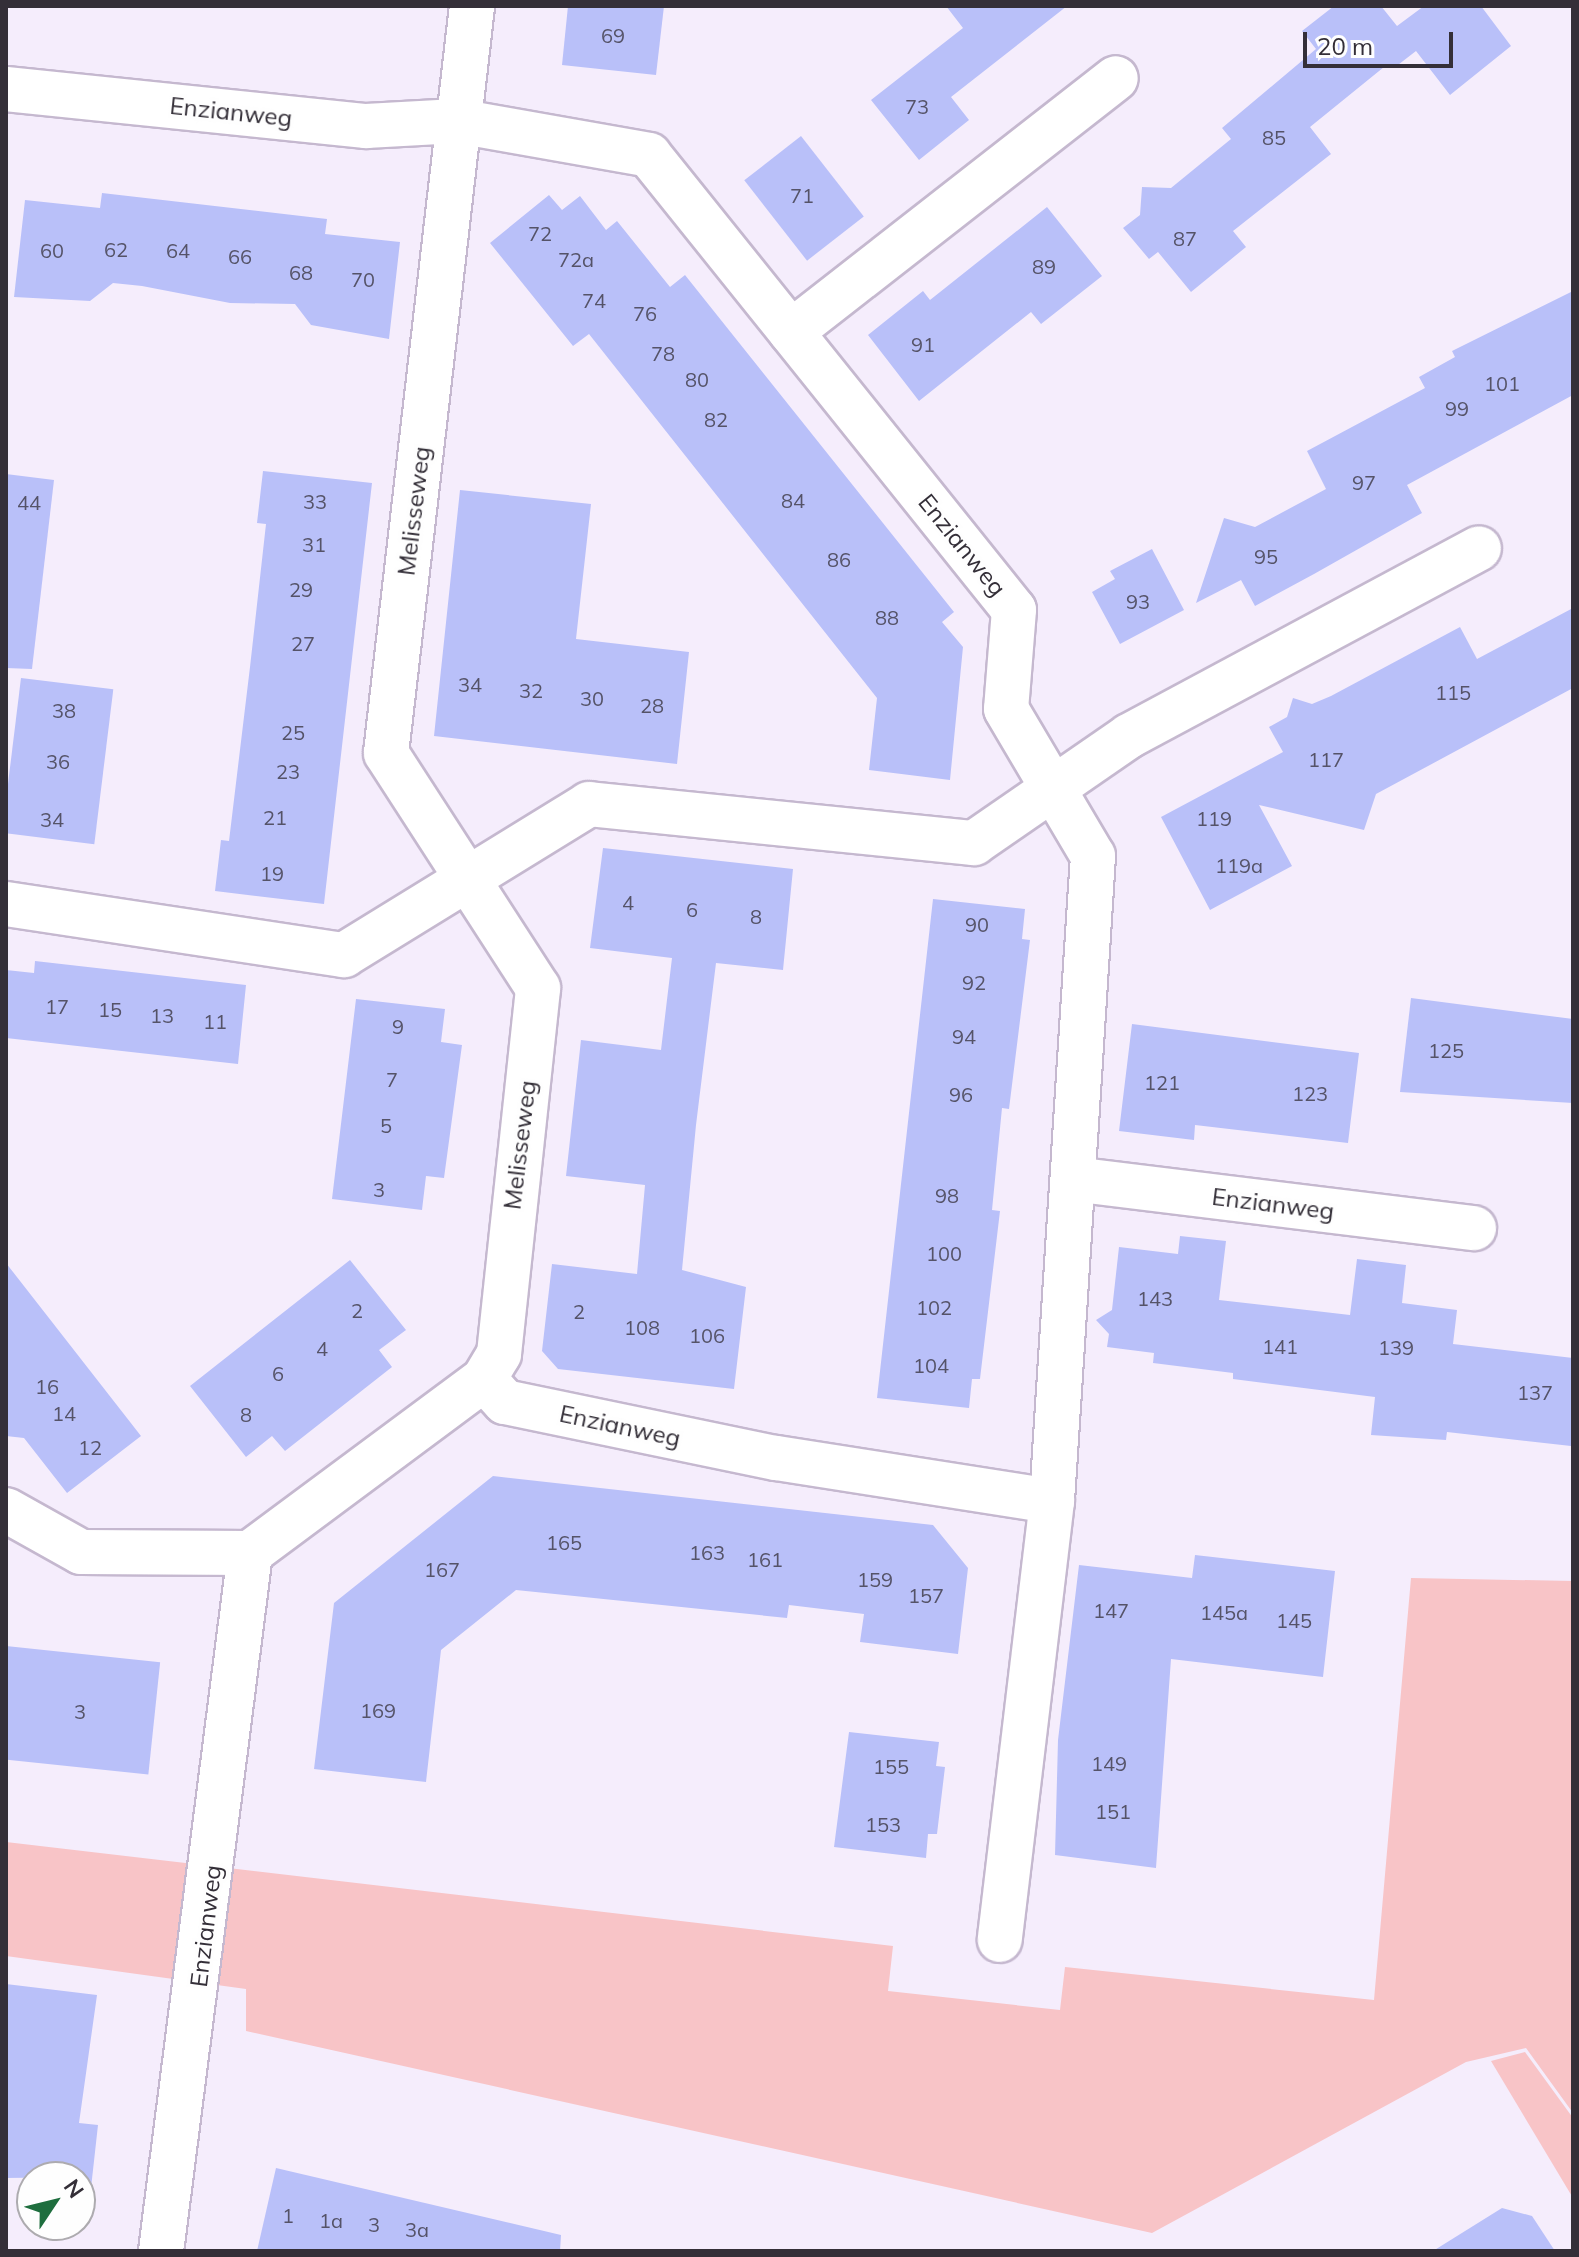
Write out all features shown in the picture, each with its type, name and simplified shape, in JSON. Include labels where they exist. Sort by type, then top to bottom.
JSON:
[{"type":"street","points":[[457,121],[472,6]]},
{"type":"street","points":[[791,332],[1116,78]]},
{"type":"street","name":"Enzianweg","points":[[6,89],[366,126],[457,121],[649,155],[1014,610],[1006,709],[1093,856],[1052,1501],[1000,1940]]},
{"type":"street","name":"Melisseweg","points":[[457,121],[386,753],[538,988],[499,1354],[484,1379]]},
{"type":"street","points":[[6,904],[344,955],[589,804],[974,843],[1129,736],[1479,548]]},
{"type":"street","name":"Enzianweg","points":[[1073,1179],[1474,1228]]},
{"type":"street","points":[[6,1510],[81,1552],[250,1553],[484,1379]]},
{"type":"street","name":"Enzianweg","points":[[484,1379],[505,1402],[776,1458],[1052,1501]]},
{"type":"street","name":"Enzianweg","points":[[161,2251],[250,1553]]},
{"type":"shaded area","points":[[1411,1578],[1573,1581],[1573,2113],[1526,2048],[1466,2062],[1152,2233],[246,2031],[246,1989],[6,1956],[6,1842],[893,1946],[888,1991],[1060,2010],[1065,1967],[1374,2000]]},
{"type":"shaded area","points":[[1525,2052],[1573,2118],[1573,2198],[1491,2061]]},
{"type":"building","points":[[568,6],[664,6],[656,75],[562,65]]},
{"type":"building","points":[[946,6],[1067,6],[951,97],[969,120],[919,160],[871,100],[963,28]]},
{"type":"building","points":[[1334,6],[1381,6],[1397,26],[1424,6],[1481,6],[1511,46],[1450,95],[1416,51],[1394,68],[1384,67],[1310,127],[1331,154],[1233,231],[1246,247],[1191,292],[1158,252],[1149,259],[1123,228],[1140,215],[1142,187],[1171,188],[1231,139],[1222,128],[1316,49],[1302,31]]},
{"type":"building","points":[[801,136],[864,216],[807,261],[744,180]]},
{"type":"building","points":[[102,193],[327,219],[325,234],[400,242],[389,339],[311,325],[295,304],[230,303],[142,286],[113,283],[90,301],[14,297],[25,200],[100,208]]},
{"type":"building","points":[[549,195],[562,210],[580,196],[606,230],[617,221],[670,287],[685,275],[954,612],[942,622],[963,647],[950,780],[869,770],[877,698],[589,334],[573,346],[490,243]]},
{"type":"building","points":[[1047,207],[1102,276],[1041,324],[1031,312],[919,401],[868,335],[923,291],[930,300]]},
{"type":"building","points":[[1573,291],[1573,395],[1407,485],[1422,513],[1314,574],[1255,606],[1241,580],[1196,603],[1224,518],[1255,527],[1326,489],[1307,451],[1425,388],[1419,377],[1455,357],[1452,351]]},
{"type":"building","points":[[263,471],[372,483],[324,904],[215,891],[221,840],[229,841],[250,667],[266,524],[257,523]]},
{"type":"building","points":[[6,474],[54,480],[32,669],[6,668]]},
{"type":"building","points":[[460,490],[591,504],[576,639],[689,652],[677,764],[434,736]]},
{"type":"building","points":[[1152,549],[1184,610],[1120,644],[1092,592],[1115,579],[1110,571]]},
{"type":"building","points":[[1573,608],[1573,688],[1376,794],[1364,830],[1259,805],[1292,866],[1210,910],[1161,817],[1283,752],[1269,727],[1287,717],[1293,698],[1312,704],[1331,696],[1460,627],[1477,659]]},
{"type":"building","points":[[21,678],[113,689],[94,844],[6,833],[6,800]]},
{"type":"building","points":[[603,848],[793,869],[783,970],[716,963],[696,1125],[682,1270],[746,1287],[734,1389],[558,1369],[542,1351],[552,1264],[637,1274],[645,1185],[566,1176],[581,1040],[661,1050],[672,958],[590,948]]},
{"type":"building","points":[[933,899],[1025,909],[1022,939],[1030,940],[1009,1109],[1002,1108],[992,1210],[1000,1211],[980,1379],[972,1379],[969,1408],[877,1398]]},
{"type":"building","points":[[35,961],[246,985],[238,1064],[6,1038],[6,970],[34,973]]},
{"type":"building","points":[[1411,998],[1573,1019],[1573,1103],[1400,1092]]},
{"type":"building","points":[[356,999],[445,1009],[441,1042],[462,1045],[444,1178],[426,1176],[422,1210],[332,1199]]},
{"type":"building","points":[[1132,1024],[1359,1053],[1348,1143],[1195,1125],[1194,1140],[1119,1131]]},
{"type":"building","points":[[1180,1236],[1226,1241],[1219,1300],[1350,1315],[1357,1259],[1406,1265],[1402,1303],[1457,1310],[1453,1344],[1573,1358],[1571,1446],[1447,1432],[1446,1440],[1371,1435],[1375,1397],[1233,1379],[1233,1373],[1153,1363],[1154,1353],[1107,1347],[1109,1334],[1096,1320],[1112,1310],[1119,1247],[1178,1254]]},
{"type":"building","points":[[350,1260],[406,1330],[379,1350],[392,1367],[285,1451],[272,1436],[246,1457],[190,1386]]},
{"type":"building","points":[[6,1263],[141,1436],[67,1493],[24,1438],[6,1436]]},
{"type":"building","points":[[493,1476],[933,1525],[968,1568],[958,1654],[860,1642],[864,1614],[789,1605],[787,1618],[516,1590],[441,1650],[426,1782],[314,1769],[334,1603]]},
{"type":"building","points":[[1195,1555],[1335,1571],[1323,1677],[1171,1659],[1156,1868],[1055,1855],[1058,1740],[1079,1565],[1192,1578]]},
{"type":"building","points":[[6,1646],[160,1662],[148,1775],[6,1760]]},
{"type":"building","points":[[849,1732],[939,1742],[936,1766],[945,1767],[937,1834],[928,1834],[926,1858],[834,1847]]},
{"type":"building","points":[[6,1984],[97,1995],[79,2123],[98,2125],[94,2161],[16,2161],[16,2178],[6,2178]]},
{"type":"building","points":[[276,2168],[561,2235],[560,2251],[257,2251]]},
{"type":"building","points":[[1502,2208],[1532,2216],[1555,2251],[1433,2251]]}]
